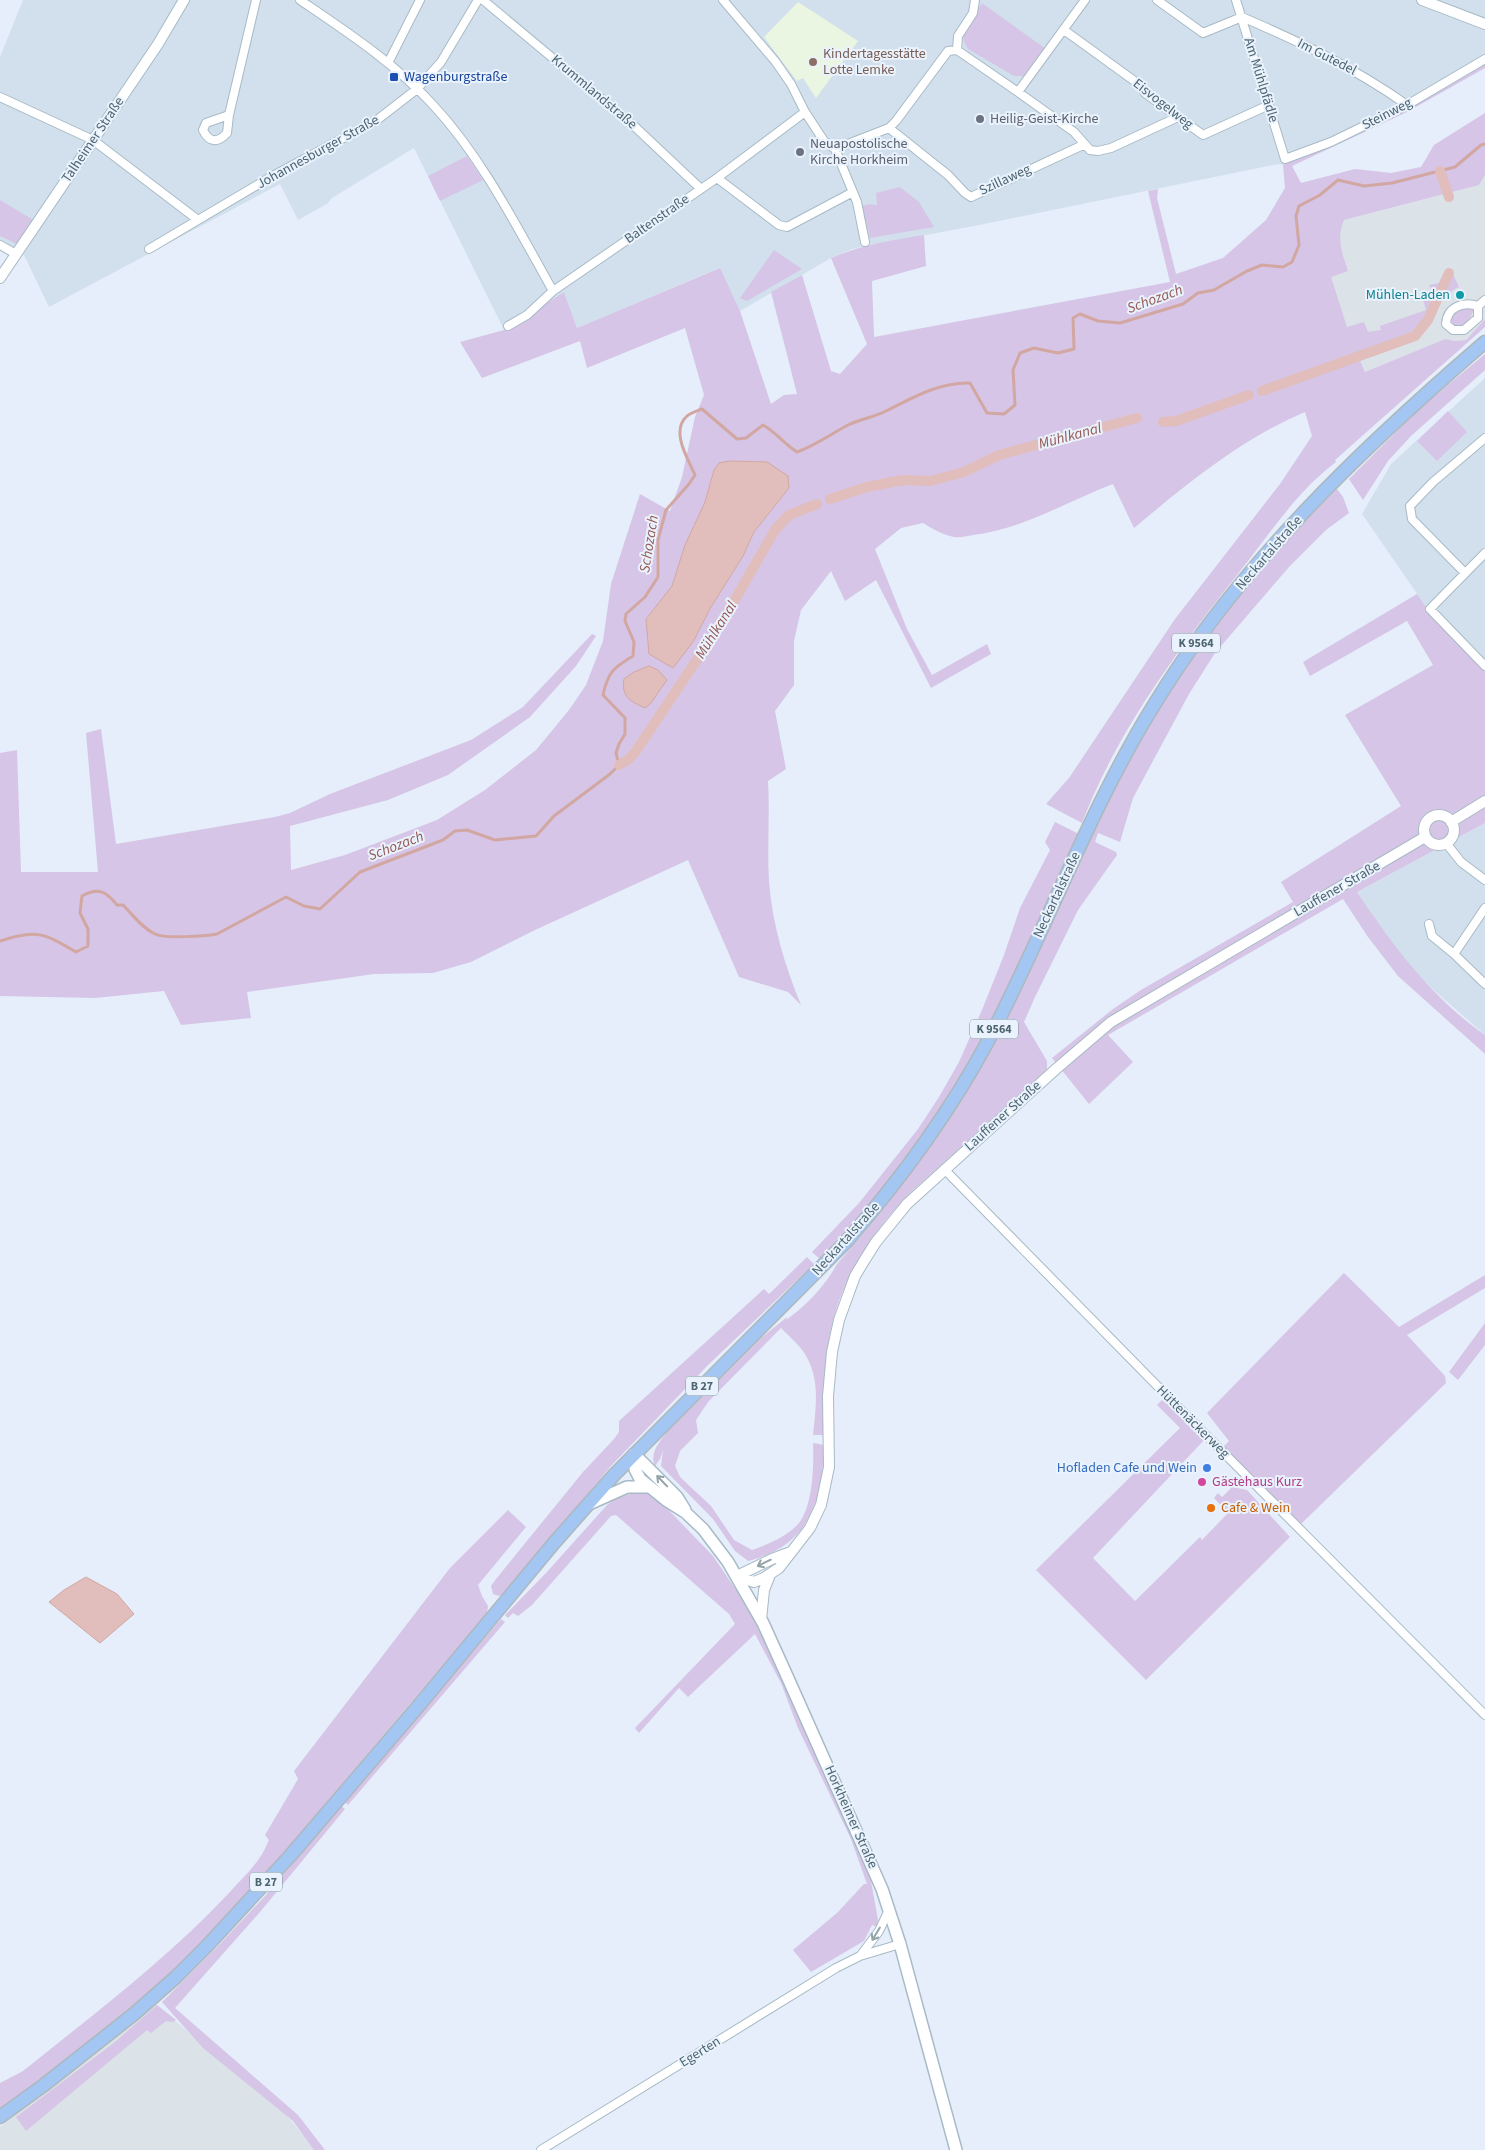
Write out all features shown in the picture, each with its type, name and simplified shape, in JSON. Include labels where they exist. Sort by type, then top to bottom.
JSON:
[{"type":"main road","name":"Neckartalstraße","points":[[634,1454],[812,1276],[877,1206],[913,1160],[968,1076],[1004,1010],[1113,777],[1154,705],[1196,642],[1253,569],[1294,522],[1383,432],[1485,342]]},
{"type":"main road","name":"Horkheimer Straße","points":[[634,1454],[634,1469],[648,1487],[685,1512],[719,1549],[737,1576],[761,1620],[869,1858],[889,1910],[956,2150]]},
{"type":"main road","name":"Horkheimer Straße","points":[[634,1454],[677,1497],[685,1512]]},
{"type":"main road","name":"B 27","points":[[0,2117],[134,2014],[176,1977],[207,1946],[290,1856],[554,1543],[634,1454]]},
{"type":"main road","points":[[589,1504],[622,1488],[636,1485],[648,1487]]},
{"type":"street","name":"Talheimer Straße","points":[[0,278],[158,44],[184,0]]},
{"type":"street","points":[[229,115],[256,0]]},
{"type":"street","points":[[300,0],[388,63],[435,106],[477,161],[554,291]]},
{"type":"street","points":[[388,63],[420,0]]},
{"type":"street","name":"Johannesburger Straße","points":[[149,249],[269,178],[378,120],[416,89],[441,62],[478,0]]},
{"type":"street","name":"Krummlandstraße","points":[[483,0],[633,125],[701,189]]},
{"type":"street","points":[[723,0],[775,61],[791,84],[824,141],[835,150],[853,192],[865,242]]},
{"type":"street","points":[[957,50],[958,36],[972,13],[975,0]]},
{"type":"street","points":[[1018,92],[1085,0]]},
{"type":"street","points":[[1157,0],[1203,33],[1242,17]]},
{"type":"street","name":"Am Mühlpfädle","points":[[1236,0],[1285,159]]},
{"type":"street","points":[[1422,0],[1485,24]]},
{"type":"street","name":"Im Gutedel","points":[[1242,17],[1324,54],[1367,77],[1407,105]]},
{"type":"street","name":"Eisvogelweg","points":[[1064,30],[1140,85],[1145,92],[1203,136],[1269,105]]},
{"type":"street","points":[[835,150],[888,128],[896,121],[948,51],[957,50],[1074,132],[1083,145],[1090,150],[1098,151],[1111,148],[1178,117]]},
{"type":"street","name":"Steinweg","points":[[1285,159],[1331,142],[1407,105],[1485,59]]},
{"type":"street","points":[[0,97],[93,140],[198,220]]},
{"type":"street","name":"Baltenstraße","points":[[508,326],[526,315],[554,291],[717,178],[806,112]]},
{"type":"street","name":"Szillaweg","points":[[888,128],[948,175],[971,196],[1083,145]]},
{"type":"street","points":[[717,178],[779,225],[787,227],[853,192]]},
{"type":"street","points":[[0,245],[16,254]]},
{"type":"street","points":[[1478,306],[1471,304],[1461,305],[1452,310],[1447,316],[1446,324],[1454,330],[1464,330],[1478,318],[1478,306],[1485,300]]},
{"type":"street","points":[[1465,573],[1412,519],[1410,506],[1434,482],[1485,438]]},
{"type":"street","points":[[1485,553],[1430,609],[1485,666]]},
{"type":"street","points":[[1451,822],[1485,801]]},
{"type":"street","points":[[1442,816],[1451,822],[1453,834],[1446,843],[1434,844],[1426,837],[1424,826],[1431,817],[1442,816]]},
{"type":"street","name":"Lauffener Straße","points":[[770,1575],[779,1568],[792,1552],[816,1516],[827,1482],[829,1450],[828,1396],[832,1352],[838,1320],[855,1276],[890,1223],[944,1169],[1111,1022],[1426,837]]},
{"type":"street","points":[[1446,843],[1461,862],[1485,880]]},
{"type":"street","points":[[1454,954],[1485,908]]},
{"type":"street","points":[[1429,924],[1432,936],[1485,984]]},
{"type":"street","name":"Hüttenäckerweg","points":[[944,1169],[1485,1715]]},
{"type":"street","points":[[737,1576],[772,1559],[792,1552]]},
{"type":"street","points":[[737,1576],[754,1582],[770,1575]]},
{"type":"street","points":[[761,1620],[764,1590],[770,1575]]},
{"type":"street","name":"Egerten","points":[[860,1956],[879,1931],[889,1910]]},
{"type":"street","name":"Egerten","points":[[541,2150],[836,1968],[860,1956],[900,1944]]},
{"type":"shaded area","points":[[23,0],[1485,0],[1485,63],[1373,126],[1283,165],[1278,164],[852,249],[831,258],[740,311],[719,268],[577,328],[564,292],[504,330],[414,148],[332,198],[327,204],[298,220],[280,184],[49,307],[23,253],[0,240],[0,57]]},
{"type":"shaded area","name":"Kindertagesstätte Lotte Lemke","points":[[798,2],[858,41],[816,98],[803,78],[797,81],[764,37]]},
{"type":"shaded area","points":[[982,3],[1046,49],[1027,76],[1014,76],[968,49],[964,42],[963,34]]},
{"type":"shaded area","points":[[1485,63],[1485,68],[1407,112],[1292,166],[1301,183],[1355,169],[1391,173],[1421,167],[1434,145],[1485,113],[1485,175],[1479,185],[1344,220],[1340,240],[1348,271],[1331,277],[1347,327],[1364,322],[1368,332],[1381,330],[1380,326],[1426,310],[1422,296],[1429,295],[1431,289],[1429,285],[1439,283],[1443,274],[1453,274],[1459,287],[1445,296],[1423,330],[1417,335],[1402,343],[1359,358],[1365,372],[1445,339],[1454,341],[1466,340],[1485,319],[1485,327],[1335,460],[1336,462],[1323,472],[1289,508],[1200,622],[1155,686],[1115,753],[1097,787],[1082,823],[1046,804],[1069,778],[1175,619],[1280,484],[1312,436],[1305,412],[1281,423],[1237,449],[1174,495],[1134,528],[1113,484],[1027,521],[991,532],[956,537],[942,533],[923,523],[901,528],[875,549],[907,629],[932,675],[987,644],[991,654],[931,688],[876,580],[845,601],[831,571],[801,610],[794,641],[794,685],[775,711],[786,769],[768,781],[768,869],[773,913],[780,944],[801,1005],[788,992],[739,977],[688,860],[535,930],[471,962],[433,973],[374,974],[247,992],[251,1018],[181,1025],[164,991],[95,998],[0,996],[0,753],[17,750],[21,872],[98,872],[86,733],[101,729],[116,844],[275,817],[290,813],[330,794],[471,740],[523,707],[592,634],[596,636],[576,666],[530,717],[448,775],[388,800],[290,826],[291,870],[345,855],[437,820],[485,790],[536,750],[569,710],[586,685],[603,641],[611,584],[640,494],[670,511],[682,477],[695,417],[704,395],[685,328],[587,368],[580,341],[482,378],[460,342],[504,330],[564,292],[577,328],[720,268],[740,311],[771,404],[784,395],[797,394],[771,292],[802,275],[831,371],[840,374],[867,344],[831,258],[865,246],[924,235],[926,266],[872,281],[874,337],[1170,282],[1148,191],[1158,189],[1157,198],[1176,274],[1223,258],[1266,220],[1285,188],[1283,165],[1373,126]],"holes":[[[729,461],[755,461],[789,488],[754,532],[743,556],[711,607],[693,642],[646,619],[672,586],[685,545],[705,502],[714,470]]]},
{"type":"shaded area","points":[[467,156],[483,180],[440,201],[428,176]]},
{"type":"shaded area","points":[[1485,175],[1485,319],[1466,340],[1454,341],[1445,339],[1365,372],[1315,245],[1344,220],[1479,185]]},
{"type":"shaded area","points":[[900,187],[919,202],[934,227],[870,238],[862,206],[869,204],[877,205],[876,193]]},
{"type":"shaded area","points":[[0,200],[35,221],[19,245],[0,236]]},
{"type":"shaded area","points":[[774,250],[802,269],[747,301],[740,298]]},
{"type":"shaded area","points":[[1466,307],[1474,308],[1471,316],[1463,325],[1456,326],[1452,324],[1451,319],[1458,311]]},
{"type":"shaded area","points":[[1485,354],[1485,370],[1411,436],[1388,461],[1363,500],[1349,479],[1419,409]]},
{"type":"shaded area","points":[[1485,378],[1485,669],[1431,614],[1362,514],[1391,464]]},
{"type":"shaded area","points":[[1448,411],[1467,432],[1437,461],[1417,441]]},
{"type":"shaded area","points":[[729,461],[767,462],[788,476],[789,488],[754,532],[743,556],[711,607],[693,642],[673,668],[649,654],[646,619],[672,586],[685,545],[705,502],[714,470],[719,463]]},
{"type":"shaded area","points":[[1337,489],[1343,497],[1349,513],[1326,530],[1289,567],[1215,653],[1189,694],[1133,798],[1120,842],[1098,833],[1095,842],[1116,852],[1117,855],[1078,910],[1024,1022],[1047,1061],[1047,1070],[912,1191],[886,1220],[853,1269],[837,1305],[829,1337],[825,1379],[824,1435],[813,1435],[816,1392],[813,1371],[809,1361],[801,1348],[781,1328],[708,1402],[696,1420],[698,1433],[680,1451],[675,1466],[680,1477],[711,1506],[734,1540],[752,1550],[771,1543],[799,1523],[804,1515],[810,1496],[813,1473],[813,1443],[824,1445],[823,1465],[816,1502],[799,1532],[769,1554],[748,1561],[735,1551],[713,1519],[661,1466],[663,1450],[655,1466],[653,1456],[656,1447],[668,1431],[761,1338],[787,1317],[786,1320],[794,1314],[815,1295],[837,1264],[887,1204],[934,1141],[976,1076],[995,1042],[1042,946],[1097,822],[1128,762],[1150,725],[1197,653],[1249,584]]},
{"type":"shaded area","points":[[1417,594],[1431,614],[1485,669],[1485,823],[1357,892],[1399,951],[1430,987],[1465,1020],[1485,1035],[1485,1054],[1398,976],[1368,937],[1343,899],[1108,1035],[1133,1062],[1089,1104],[1052,1058],[1113,1009],[1141,990],[1293,902],[1281,882],[1401,806],[1345,715],[1433,665],[1407,621],[1310,676],[1303,662]]},
{"type":"shaded area","points":[[649,666],[658,670],[667,680],[645,708],[628,698],[623,685],[624,679],[634,672]]},
{"type":"shaded area","points":[[1055,822],[1079,834],[1036,929],[973,1055],[935,1118],[914,1148],[869,1205],[820,1259],[812,1252],[859,1203],[918,1129],[959,1062],[1004,955],[1020,908],[1050,850],[1045,842]]},
{"type":"shaded area","points":[[1485,823],[1485,1035],[1421,979],[1387,937],[1357,892]]},
{"type":"shaded area","points":[[807,1257],[814,1264],[708,1365],[610,1467],[504,1594],[499,1596],[493,1594],[491,1586],[496,1579],[583,1472],[614,1439],[619,1432],[619,1421],[764,1289],[769,1294]]},
{"type":"shaded area","points":[[1344,1273],[1399,1327],[1485,1275],[1485,1288],[1407,1335],[1445,1376],[1446,1383],[1301,1524],[1222,1448],[1229,1441],[1207,1413]]},
{"type":"shaded area","points":[[1485,1323],[1485,1345],[1458,1380],[1449,1372]]},
{"type":"shaded area","points":[[1165,1397],[1206,1438],[1093,1558],[1135,1601],[1200,1537],[1202,1540],[1228,1513],[1214,1498],[1218,1493],[1222,1497],[1232,1487],[1247,1490],[1290,1537],[1146,1680],[1036,1570],[1180,1428],[1157,1405]]},
{"type":"shaded area","points":[[629,1491],[645,1492],[658,1499],[713,1556],[747,1606],[783,1678],[869,1870],[878,1920],[877,1927],[872,1925],[864,1941],[811,1972],[793,1950],[837,1913],[864,1884],[867,1884],[851,1839],[798,1728],[781,1683],[755,1634],[688,1697],[679,1688],[639,1733],[635,1728],[735,1624],[729,1614],[616,1515],[611,1516],[532,1605],[518,1616],[513,1613],[508,1618],[505,1615],[608,1504],[617,1498],[630,1494]]},
{"type":"shaded area","points":[[508,1510],[526,1527],[478,1585],[488,1606],[487,1613],[248,1895],[170,1976],[135,2007],[0,2112],[0,2083],[23,2071],[155,1964],[204,1918],[251,1869],[261,1856],[269,1840],[265,1835],[298,1779],[294,1771],[450,1568]]},
{"type":"shaded area","points":[[86,1577],[117,1594],[134,1614],[100,1643],[49,1602],[64,1590]]},
{"type":"shaded area","points":[[501,1619],[505,1622],[348,1805],[345,1802]]},
{"type":"shaded area","points":[[341,1806],[345,1809],[260,1912],[175,2008],[298,2115],[325,2150],[314,2150],[293,2121],[203,2048],[162,2002],[265,1896]]},
{"type":"shaded area","points":[[156,2005],[279,2107],[316,2150],[0,2150],[0,2127]]},
{"type":"shaded area","points":[[157,2005],[176,2020],[173,2022],[166,2021],[151,2033],[147,2030],[26,2131],[16,2117],[115,2042]]},
{"type":"waterway","name":"Schozach","points":[[0,941],[31,934],[47,937],[76,952],[88,946],[88,929],[80,913],[82,896],[97,891],[109,896],[117,905],[123,905],[142,925],[160,936],[176,937],[217,934],[286,897],[304,906],[320,909],[360,872],[443,840],[455,831],[467,830],[495,840],[536,836],[554,816],[610,774],[619,765],[616,753],[625,734],[625,718],[603,695],[612,671],[633,656],[634,642],[625,621],[626,614],[645,597],[658,577],[658,540],[666,510],[695,475],[680,437],[682,422],[688,415],[702,409],[737,439],[746,438],[763,425],[797,452],[848,425],[883,412],[928,391],[948,385],[970,383],[987,413],[1004,414],[1015,405],[1013,370],[1020,353],[1034,348],[1058,353],[1074,349],[1073,318],[1080,314],[1098,321],[1120,323],[1183,304],[1198,293],[1214,290],[1247,271],[1262,265],[1283,267],[1292,262],[1299,245],[1296,216],[1299,206],[1320,195],[1338,180],[1364,186],[1392,183],[1455,167],[1481,145],[1485,144]]},
{"type":"waterway","name":"Mühlkanal","points":[[1440,171],[1449,197]]},
{"type":"waterway","name":"Mühlkanal","points":[[1262,391],[1415,336],[1428,320],[1449,273]]},
{"type":"waterway","name":"Mühlkanal","points":[[1163,422],[1176,421],[1249,395]]},
{"type":"waterway","name":"Mühlkanal","points":[[830,499],[867,487],[903,480],[930,481],[964,472],[999,455],[1137,418]]},
{"type":"waterway","name":"Mühlkanal","points":[[619,765],[629,759],[636,751],[722,622],[775,530],[789,515],[817,504]]},
{"type":"place","name":"Kindertagesstätte Lotte Lemke","points":[[813,62]]},
{"type":"place","name":"Wagenburgstraße","points":[[394,77]]},
{"type":"place","name":"Heilig-Geist-Kirche","points":[[980,119]]},
{"type":"place","name":"Neuapostolische Kirche Horkheim","points":[[800,152]]},
{"type":"place","name":"Mühlen-Laden","points":[[1460,295]]},
{"type":"place","name":"Hofladen Cafe und Wein","points":[[1207,1468]]},
{"type":"place","name":"Gästehaus Kurz","points":[[1202,1482]]},
{"type":"place","name":"Cafe & Wein","points":[[1211,1508]]}]
